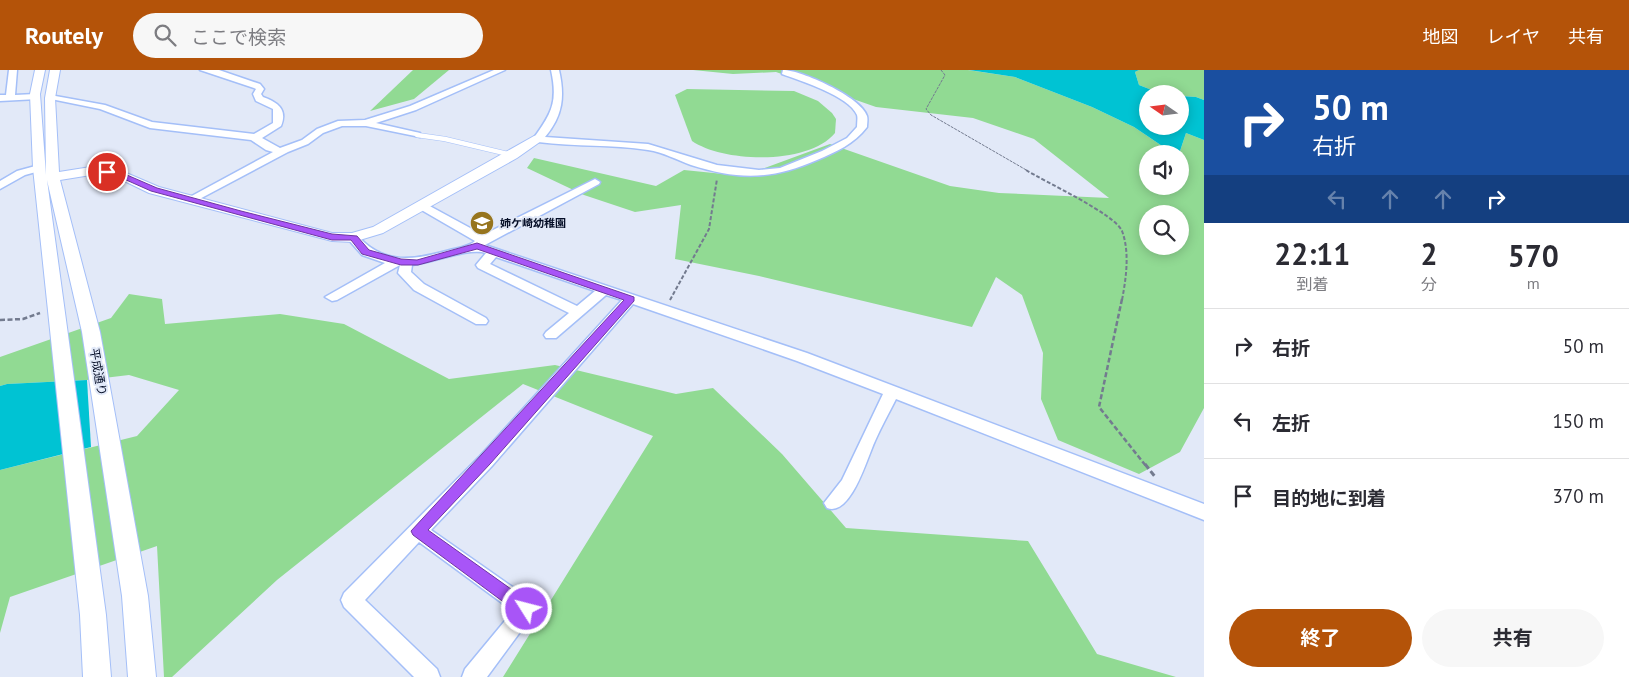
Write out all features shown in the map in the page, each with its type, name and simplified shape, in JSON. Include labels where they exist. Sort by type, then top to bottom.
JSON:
[{"type":"street","points":[[10,97],[13,70]]},
{"type":"street","points":[[40,70],[35,97],[39,168],[93,615],[97,677]]},
{"type":"street","name":"平成通り","points":[[54,70],[50,98],[53,177],[91,332],[135,596],[142,677]]},
{"type":"street","points":[[204,70],[217,72],[257,86],[260,89],[257,94],[259,99],[278,107],[280,111],[278,124],[255,138]]},
{"type":"street","points":[[192,200],[283,151],[305,142],[320,131],[335,124],[366,123],[413,108],[501,70]]},
{"type":"street","points":[[53,177],[97,170],[117,173],[154,190],[332,237],[353,238],[378,230],[513,155],[538,139],[553,122],[560,102],[555,70]]},
{"type":"street","points":[[538,139],[566,144],[649,147],[720,169],[769,173],[785,170],[856,138],[863,128],[861,114],[852,103],[836,91],[785,72]]},
{"type":"street","points":[[0,98],[35,97]]},
{"type":"street","points":[[50,98],[102,107],[150,125],[255,138],[269,148],[283,151]]},
{"type":"street","points":[[366,123],[417,136]]},
{"type":"street","points":[[0,186],[22,173],[39,168]]},
{"type":"street","points":[[353,238],[366,252],[402,262],[418,263],[480,243],[595,182]]},
{"type":"street","points":[[422,206],[493,252],[802,357],[1204,512]]},
{"type":"street","points":[[493,252],[482,265],[578,312]]},
{"type":"street","points":[[332,297],[402,262]]},
{"type":"street","points":[[402,262],[404,273],[418,287],[481,320]]},
{"type":"street","points":[[551,336],[604,290]]},
{"type":"street","points":[[429,677],[351,600],[486,460],[630,299]]},
{"type":"street","points":[[833,503],[849,484],[892,392]]},
{"type":"street","points":[[418,531],[527,609],[473,677]]},
{"type":"lane","points":[[417,136],[446,139],[513,155]]},
{"type":"path","points":[[942,70],[945,75],[926,109],[931,115],[1002,154],[1057,190],[1099,209],[1122,230],[1127,254],[1122,304],[1099,407],[1174,500]]},
{"type":"path","points":[[664,310],[709,229],[720,169]]},
{"type":"path","points":[[0,320],[23,319],[56,308]]},
{"type":"green space","points":[[413,70],[449,70],[414,99],[370,111]]},
{"type":"green space","points":[[693,70],[968,70],[1015,77],[1092,107],[1134,127],[1139,130],[1139,135],[1146,135],[1161,145],[1139,145],[1139,195],[1189,195],[1189,145],[1182,145],[1185,135],[1189,134],[1204,140],[1204,408],[1180,452],[1139,474],[1058,440],[1041,399],[1043,353],[1022,295],[996,277],[972,327],[759,276],[675,259],[681,205],[635,212],[584,195],[527,168],[534,158],[656,186],[684,170],[743,176],[830,144],[950,186],[999,193],[1109,198],[1034,139],[973,118],[876,107],[776,72],[733,74]]},
{"type":"green space","points":[[1139,70],[1204,70],[1204,100],[1189,97],[1189,85],[1139,85],[1135,72]]},
{"type":"green space","points":[[687,89],[794,91],[818,101],[832,113],[836,119],[835,133],[823,143],[806,151],[787,155],[744,157],[724,154],[692,141],[675,95]]},
{"type":"green space","points":[[129,294],[162,299],[165,324],[280,314],[344,324],[449,379],[555,365],[676,394],[713,388],[782,454],[846,528],[1028,541],[1097,654],[1176,677],[503,677],[653,436],[523,384],[277,580],[172,677],[164,677],[157,546],[10,597],[0,633],[0,470],[137,436],[179,390],[129,375],[0,386],[0,357],[111,318]]},
{"type":"water","points":[[969,70],[1139,70],[1135,72],[1139,85],[1139,130],[1092,107],[1015,77]]},
{"type":"water","points":[[1189,97],[1204,100],[1204,140],[1189,134]]},
{"type":"water","points":[[1146,135],[1185,135],[1182,145],[1161,145]]},
{"type":"water","points":[[87,380],[91,447],[0,470],[0,386],[7,384]]},
{"type":"place","name":"姉ケ崎幼稚園","points":[[482,223]]},
{"type":"route","points":[[107,172],[117,173],[154,190],[238,213],[332,237],[353,238],[366,252],[401,262],[418,263],[477,246],[630,299],[486,460],[418,531],[527,609]]}]
